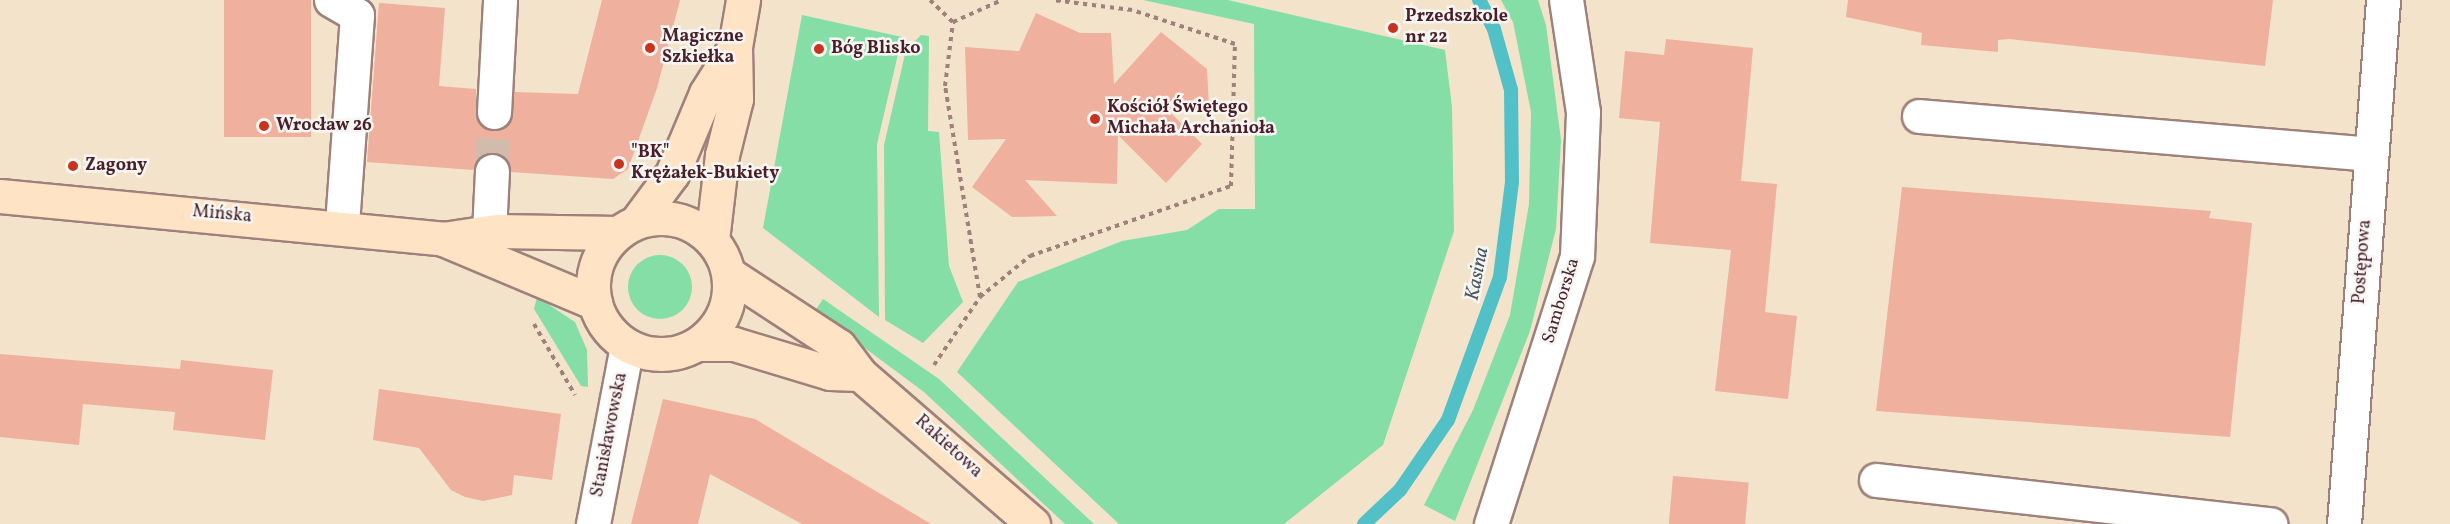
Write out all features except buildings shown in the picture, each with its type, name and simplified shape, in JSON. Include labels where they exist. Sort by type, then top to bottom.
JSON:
[{"type":"street","points":[[494,112],[500,0]]},
{"type":"street","points":[[712,240],[722,155],[736,99],[735,47],[743,0]]},
{"type":"street","name":"Samborska","points":[[1491,524],[1577,256],[1583,112],[1566,0]]},
{"type":"street","name":"Postępowa","points":[[2344,524],[2382,0]]},
{"type":"street","points":[[342,226],[349,5]]},
{"type":"street","points":[[735,47],[706,93],[672,174],[596,265],[595,303],[602,320],[627,346],[663,355],[699,344],[734,344],[830,373],[860,374]]},
{"type":"street","points":[[1919,116],[2370,154]]},
{"type":"street","points":[[489,232],[492,171]]},
{"type":"street","name":"Mińska","points":[[0,196],[342,226],[443,239],[595,303]]},
{"type":"street","points":[[627,227],[677,219],[712,240],[729,274],[724,314],[699,344]]},
{"type":"street","name":"Mińska","points":[[443,239],[489,232],[627,227]]},
{"type":"street","name":"Rakietowa","points":[[729,274],[839,346],[860,374],[1033,524]]},
{"type":"street","name":"Stanisławowska","points":[[593,524],[627,346]]},
{"type":"street","points":[[1875,480],[2271,524]]},
{"type":"path","points":[[930,0],[953,22]]},
{"type":"path","points":[[953,22],[1002,0]]},
{"type":"path","points":[[934,364],[980,297],[1030,256],[1232,186],[1235,44],[1132,10],[1053,0]]},
{"type":"path","points":[[953,22],[945,86],[980,297]]},
{"type":"path","points":[[528,314],[581,404]]},
{"type":"green space","points":[[1143,0],[1228,0],[1445,50],[1452,107],[1454,231],[1383,445],[1284,524],[1119,524],[957,372],[1018,282],[1122,241],[1187,230],[1219,209],[1255,209],[1254,24]]},
{"type":"green space","points":[[1501,0],[1538,0],[1546,25],[1561,140],[1556,229],[1530,331],[1455,521],[1424,505],[1473,410],[1510,315],[1529,204],[1531,112],[1513,22]]},
{"type":"green space","points":[[802,15],[902,37],[877,144],[879,317],[763,228]]},
{"type":"green space","points":[[921,35],[929,36],[928,131],[939,132],[949,266],[963,302],[923,343],[885,320],[884,145],[906,50]]},
{"type":"green space","points":[[660,255],[678,261],[686,269],[692,287],[686,305],[678,313],[660,319],[642,313],[634,305],[628,287],[634,269],[642,261]]},
{"type":"green space","points":[[537,297],[575,322],[587,350],[588,387],[581,386],[534,309]]},
{"type":"green space","points":[[823,299],[939,379],[1094,524],[1065,524],[924,392],[815,311]]},
{"type":"waterway","name":"Kasina","points":[[1364,524],[1400,490],[1448,420],[1500,277],[1512,182],[1511,90],[1494,29],[1479,0]]},
{"type":"tunnel","points":[[492,171],[494,112]]},
{"type":"place","name":"Przedszkole nr 22","points":[[1393,28]]},
{"type":"place","name":"Magiczne Szkiełka","points":[[650,48]]},
{"type":"place","name":"Bóg Blisko","points":[[819,49]]},
{"type":"place","name":"Kościół Świętego Michała Archanioła","points":[[1095,119]]},
{"type":"place","name":"Wrocław 26","points":[[264,126]]},
{"type":"place","name":"\"BK\" Krężałek-Bukiety","points":[[619,164]]},
{"type":"place","name":"Zagony","points":[[73,166]]}]
